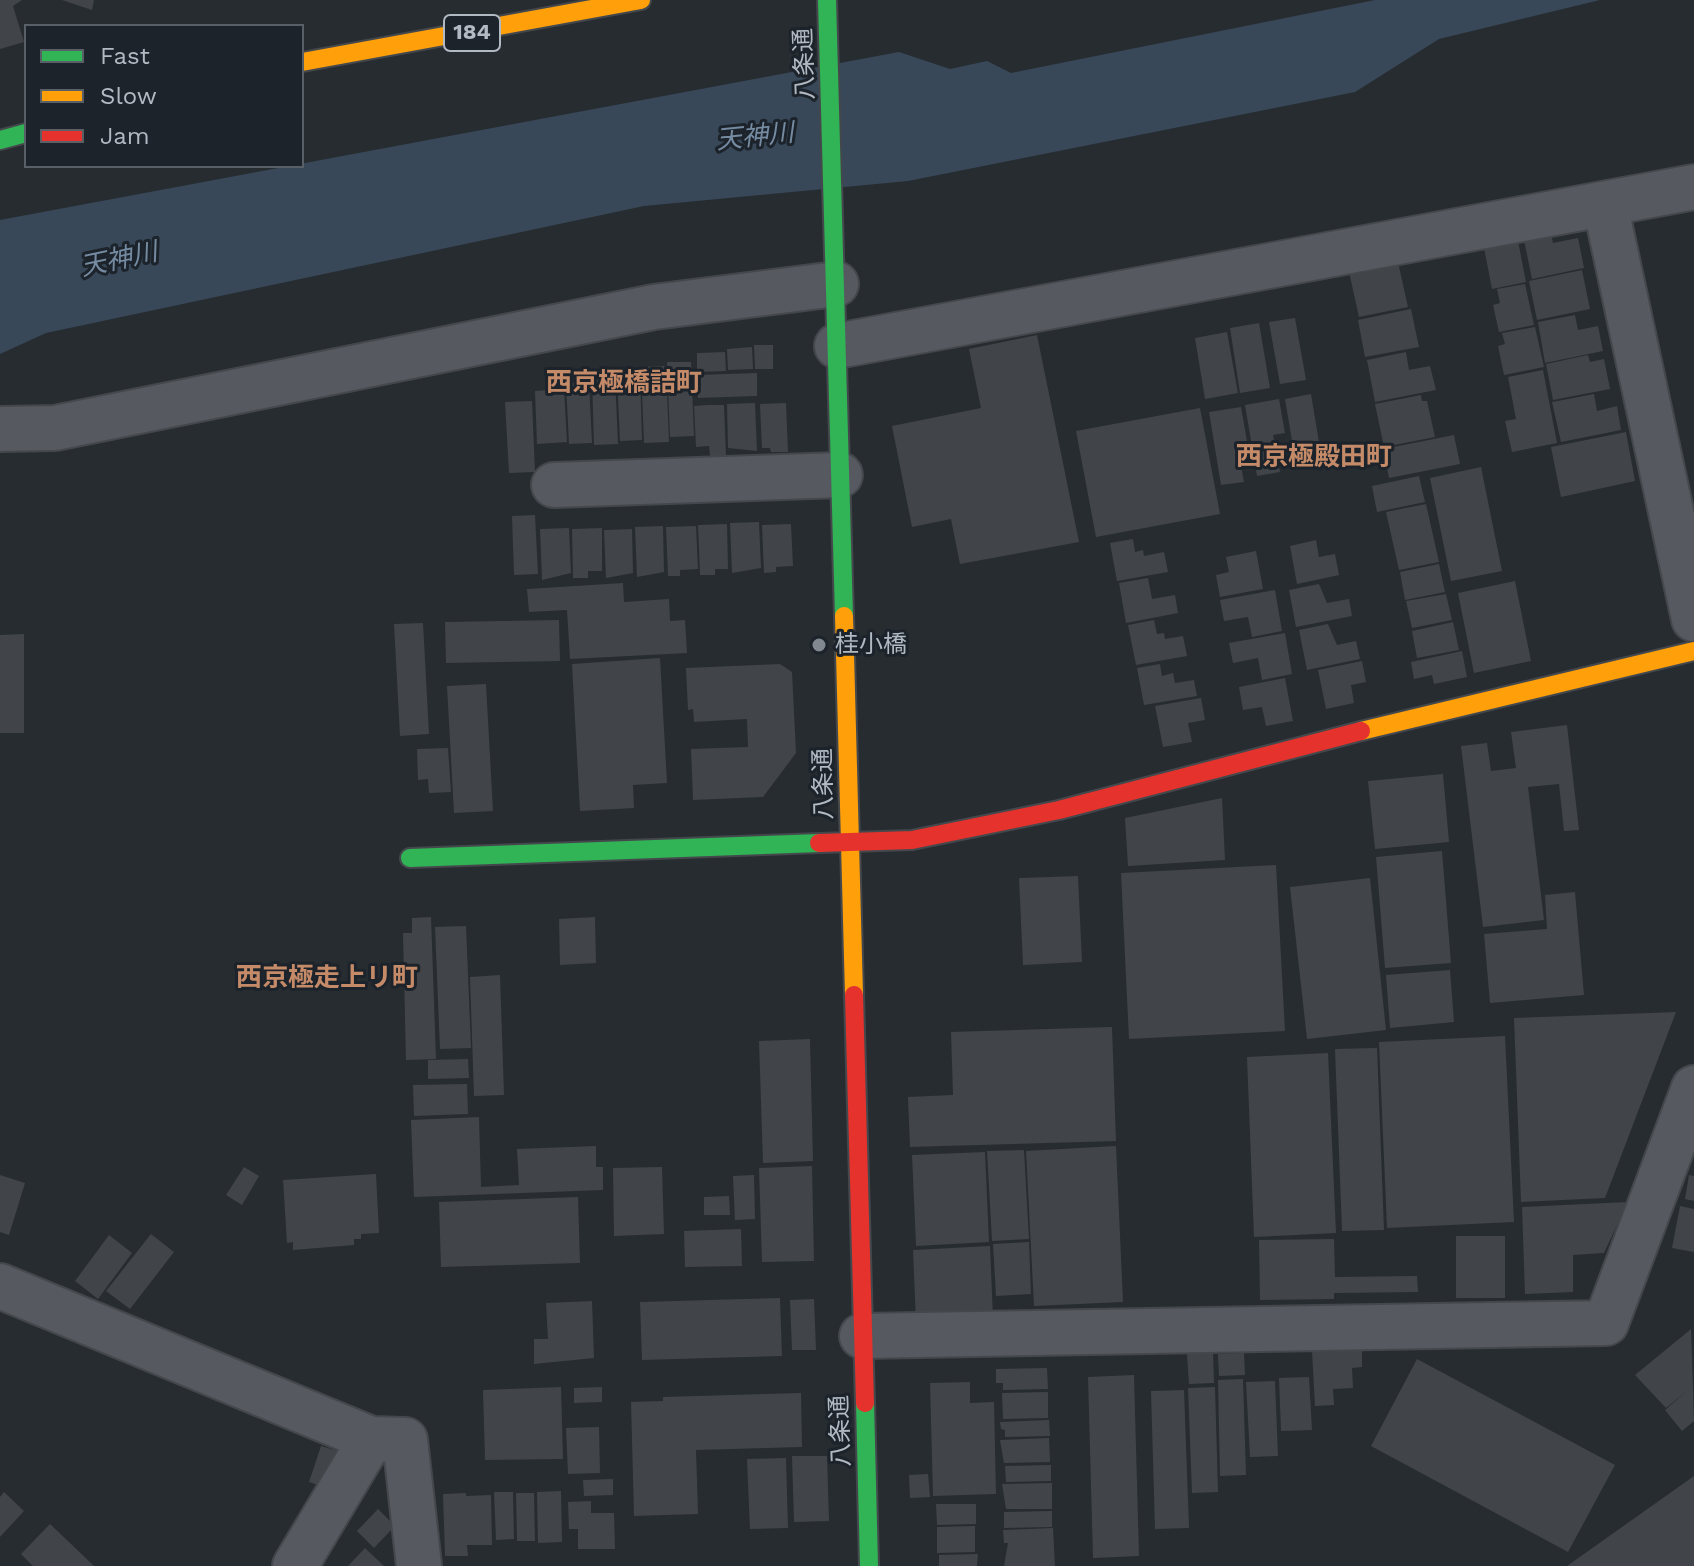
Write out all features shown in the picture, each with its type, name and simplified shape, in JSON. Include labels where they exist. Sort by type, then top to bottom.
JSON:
[{"type":"main road","name":"184","points":[[304,62],[562,17],[641,0]]},
{"type":"main road","name":"八条通","points":[[827,8],[869,1566]]},
{"type":"main road","points":[[0,140],[24,134]]},
{"type":"main road","points":[[410,858],[912,840],[1059,810],[1236,761],[1694,651]]},
{"type":"street","points":[[837,346],[1694,187]]},
{"type":"street","points":[[1605,204],[1694,619]]},
{"type":"street","points":[[0,429],[55,428],[835,268]]},
{"type":"street","points":[[554,485],[840,475]]},
{"type":"street","points":[[862,1336],[1606,1323],[1694,1088]]},
{"type":"street","points":[[0,1286],[371,1439],[405,1440],[419,1566]]},
{"type":"street","points":[[295,1566],[371,1439]]},
{"type":"water","name":"天神川","points":[[1375,0],[1600,0],[1439,39],[1355,92],[908,181],[644,206],[46,333],[0,354],[0,220],[278,168],[304,168],[304,163],[899,52],[950,69],[987,61],[1011,73]]},
{"type":"building","points":[[0,0],[22,0],[13,6],[24,42],[0,49]]},
{"type":"building","points":[[62,0],[94,0],[92,10]]},
{"type":"building","points":[[1551,234],[1553,243],[1578,238],[1584,268],[1532,279],[1524,240]]},
{"type":"building","points":[[1518,241],[1526,282],[1492,289],[1484,248]]},
{"type":"building","points":[[1398,262],[1408,307],[1359,317],[1349,272]]},
{"type":"building","points":[[1582,270],[1590,309],[1537,320],[1529,281]]},
{"type":"building","points":[[1525,284],[1534,325],[1499,332],[1493,305],[1500,303],[1497,289]]},
{"type":"building","points":[[1411,309],[1419,347],[1365,357],[1358,320]]},
{"type":"building","points":[[1575,315],[1578,330],[1598,326],[1603,351],[1545,363],[1538,322]]},
{"type":"building","points":[[1295,318],[1306,380],[1280,384],[1269,322]]},
{"type":"building","points":[[1259,323],[1270,388],[1240,393],[1230,328]]},
{"type":"building","points":[[1535,327],[1544,367],[1504,375],[1498,346],[1505,344],[1502,333]]},
{"type":"building","points":[[1227,332],[1238,393],[1205,399],[1195,338]]},
{"type":"building","points":[[1037,335],[1079,542],[960,564],[951,519],[912,527],[892,426],[981,408],[969,349]]},
{"type":"building","points":[[754,345],[773,345],[773,369],[755,369]]},
{"type":"building","points":[[752,347],[753,369],[728,370],[727,349]]},
{"type":"building","points":[[725,352],[726,371],[697,372],[697,353]]},
{"type":"building","points":[[1406,352],[1409,370],[1430,366],[1436,390],[1375,402],[1367,360]]},
{"type":"building","points":[[1588,355],[1590,362],[1604,359],[1610,389],[1553,400],[1546,364]]},
{"type":"building","points":[[667,362],[691,362],[694,436],[670,437]]},
{"type":"building","points":[[666,366],[669,442],[644,443],[641,367]]},
{"type":"building","points":[[1543,370],[1557,443],[1512,452],[1505,421],[1516,419],[1508,377]]},
{"type":"building","points":[[640,373],[642,440],[620,441],[617,374]]},
{"type":"building","points":[[757,373],[757,396],[698,398],[697,375]]},
{"type":"building","points":[[615,377],[618,444],[594,445],[592,378]]},
{"type":"building","points":[[589,382],[592,443],[569,444],[566,383]]},
{"type":"building","points":[[564,389],[567,442],[537,444],[535,391]]},
{"type":"building","points":[[1311,394],[1322,460],[1296,465],[1285,399]]},
{"type":"building","points":[[1594,394],[1597,411],[1617,406],[1621,430],[1561,442],[1552,402]]},
{"type":"building","points":[[1421,395],[1422,401],[1427,401],[1435,437],[1384,447],[1375,404]]},
{"type":"building","points":[[1279,399],[1285,433],[1273,435],[1280,472],[1257,476],[1245,405]]},
{"type":"building","points":[[532,401],[535,472],[509,473],[505,402]]},
{"type":"building","points":[[755,403],[757,451],[728,448],[727,404]]},
{"type":"building","points":[[786,403],[788,452],[771,452],[770,448],[762,448],[760,404]]},
{"type":"building","points":[[724,405],[726,456],[710,456],[709,446],[696,447],[694,406]]},
{"type":"building","points":[[1241,407],[1247,441],[1237,443],[1244,482],[1221,485],[1209,412]]},
{"type":"building","points":[[1200,408],[1220,514],[1096,537],[1076,431]]},
{"type":"building","points":[[1626,432],[1635,481],[1561,497],[1551,447]]},
{"type":"building","points":[[1454,435],[1460,464],[1389,478],[1383,449]]},
{"type":"building","points":[[1481,467],[1502,571],[1451,581],[1430,478]]},
{"type":"building","points":[[1419,476],[1425,502],[1377,512],[1372,486]]},
{"type":"building","points":[[1426,504],[1439,562],[1399,570],[1386,512]]},
{"type":"building","points":[[535,515],[538,574],[514,575],[512,516]]},
{"type":"building","points":[[759,522],[761,568],[732,573],[730,523]]},
{"type":"building","points":[[727,524],[728,569],[715,569],[715,575],[700,575],[698,525]]},
{"type":"building","points":[[791,524],[793,566],[776,567],[776,572],[764,573],[762,525]]},
{"type":"building","points":[[663,526],[664,572],[637,577],[635,527]]},
{"type":"building","points":[[696,526],[698,569],[680,570],[680,576],[668,576],[666,527]]},
{"type":"building","points":[[569,528],[571,573],[542,580],[540,529]]},
{"type":"building","points":[[602,528],[602,571],[588,571],[588,578],[573,578],[572,529]]},
{"type":"building","points":[[632,529],[633,573],[606,578],[604,530]]},
{"type":"building","points":[[1133,539],[1135,552],[1143,550],[1144,556],[1164,552],[1168,572],[1117,581],[1110,543]]},
{"type":"building","points":[[1316,540],[1319,557],[1335,554],[1339,575],[1297,584],[1290,546]]},
{"type":"building","points":[[1256,551],[1263,589],[1220,597],[1216,575],[1229,572],[1226,557]]},
{"type":"building","points":[[1439,564],[1445,592],[1405,600],[1400,572]]},
{"type":"building","points":[[1148,578],[1152,599],[1175,595],[1178,613],[1126,623],[1119,583]]},
{"type":"building","points":[[1515,581],[1531,661],[1474,673],[1458,593]]},
{"type":"building","points":[[623,583],[624,602],[669,599],[670,621],[685,620],[687,653],[570,659],[567,610],[529,612],[527,589]]},
{"type":"building","points":[[1319,584],[1327,603],[1349,599],[1352,616],[1296,627],[1289,590]]},
{"type":"building","points":[[1275,590],[1282,631],[1252,637],[1248,617],[1224,621],[1220,600]]},
{"type":"building","points":[[1446,594],[1452,620],[1412,628],[1406,601]]},
{"type":"building","points":[[559,620],[560,661],[446,663],[445,622]]},
{"type":"building","points":[[1154,620],[1157,634],[1164,633],[1165,639],[1183,636],[1187,656],[1136,665],[1128,625]]},
{"type":"building","points":[[1453,622],[1459,650],[1417,658],[1412,631]]},
{"type":"building","points":[[423,623],[429,734],[400,736],[394,624]]},
{"type":"building","points":[[1328,624],[1337,645],[1356,641],[1360,659],[1307,670],[1299,630]]},
{"type":"building","points":[[1285,633],[1292,674],[1262,680],[1258,658],[1233,663],[1229,643]]},
{"type":"building","points":[[24,634],[24,733],[0,733],[0,635]]},
{"type":"building","points":[[1462,651],[1467,677],[1434,684],[1432,675],[1414,679],[1411,662]]},
{"type":"building","points":[[660,658],[667,783],[633,785],[634,808],[580,811],[572,664]]},
{"type":"building","points":[[1362,661],[1366,682],[1351,685],[1354,703],[1326,709],[1318,670]]},
{"type":"building","points":[[780,664],[792,672],[796,753],[763,797],[693,800],[691,749],[748,747],[747,719],[694,722],[693,709],[688,710],[686,668]]},
{"type":"building","points":[[1160,664],[1162,676],[1173,673],[1175,683],[1194,680],[1197,696],[1144,705],[1137,668]]},
{"type":"building","points":[[1285,678],[1293,721],[1266,726],[1262,707],[1243,710],[1239,687]]},
{"type":"building","points":[[486,684],[493,811],[454,813],[447,686]]},
{"type":"building","points":[[1201,698],[1205,720],[1188,723],[1192,742],[1163,747],[1155,706]]},
{"type":"building","points":[[1567,725],[1579,830],[1564,831],[1559,784],[1528,787],[1544,920],[1483,927],[1461,746],[1487,743],[1491,771],[1516,768],[1511,732]]},
{"type":"building","points":[[448,748],[451,792],[429,793],[428,779],[418,780],[417,749]]},
{"type":"building","points":[[1443,774],[1449,842],[1375,849],[1368,781]]},
{"type":"building","points":[[1222,798],[1225,860],[1128,866],[1125,818]]},
{"type":"building","points":[[1442,851],[1451,963],[1385,968],[1376,857]]},
{"type":"building","points":[[1276,865],[1285,1031],[1129,1039],[1121,873]]},
{"type":"building","points":[[1078,876],[1082,962],[1023,965],[1019,878]]},
{"type":"building","points":[[1370,878],[1386,1030],[1307,1039],[1290,887]]},
{"type":"building","points":[[1575,892],[1584,995],[1490,1003],[1484,934],[1547,929],[1545,895]]},
{"type":"building","points":[[431,917],[436,1059],[406,1060],[403,933],[412,933],[412,918]]},
{"type":"building","points":[[595,917],[596,963],[560,965],[559,919]]},
{"type":"building","points":[[466,926],[471,1048],[440,1049],[435,927]]},
{"type":"building","points":[[1450,970],[1454,1022],[1390,1028],[1386,975]]},
{"type":"building","points":[[500,975],[504,1095],[474,1096],[470,977]]},
{"type":"building","points":[[1676,1012],[1605,1198],[1521,1202],[1514,1018]]},
{"type":"building","points":[[1112,1027],[1116,1141],[910,1147],[908,1097],[953,1095],[951,1032]]},
{"type":"building","points":[[1505,1036],[1514,1222],[1387,1228],[1379,1042]]},
{"type":"building","points":[[810,1039],[813,1161],[763,1163],[759,1041]]},
{"type":"building","points":[[1377,1048],[1384,1230],[1342,1231],[1335,1049]]},
{"type":"building","points":[[1328,1053],[1336,1233],[1254,1237],[1247,1057]]},
{"type":"building","points":[[468,1059],[469,1078],[428,1079],[428,1060]]},
{"type":"building","points":[[467,1084],[468,1114],[414,1116],[413,1085]]},
{"type":"building","points":[[479,1117],[481,1187],[519,1185],[517,1149],[596,1146],[596,1167],[603,1167],[603,1190],[414,1197],[411,1120]]},
{"type":"building","points":[[1116,1146],[1123,1302],[1034,1306],[1026,1151]]},
{"type":"building","points":[[1024,1150],[1029,1239],[992,1241],[987,1151]]},
{"type":"building","points":[[985,1152],[989,1242],[916,1246],[912,1155]]},
{"type":"building","points":[[812,1166],[814,1261],[762,1262],[759,1168]]},
{"type":"building","points":[[244,1167],[259,1176],[242,1205],[226,1195]]},
{"type":"building","points":[[662,1167],[664,1234],[614,1236],[613,1168]]},
{"type":"building","points":[[376,1174],[379,1233],[361,1234],[361,1239],[354,1239],[354,1245],[293,1250],[293,1242],[287,1243],[283,1180]]},
{"type":"building","points":[[0,1175],[25,1183],[9,1235],[0,1232]]},
{"type":"building","points":[[754,1175],[755,1219],[735,1220],[733,1176]]},
{"type":"building","points":[[1689,1175],[1694,1176],[1694,1201],[1685,1199]]},
{"type":"building","points":[[729,1196],[730,1215],[704,1215],[704,1197]]},
{"type":"building","points":[[578,1197],[580,1263],[441,1267],[439,1202]]},
{"type":"building","points":[[1628,1202],[1604,1253],[1573,1255],[1573,1292],[1525,1294],[1522,1207]]},
{"type":"building","points":[[1680,1206],[1694,1209],[1694,1252],[1672,1248]]},
{"type":"building","points":[[741,1229],[742,1266],[685,1267],[684,1231]]},
{"type":"building","points":[[151,1234],[174,1252],[130,1309],[106,1291]]},
{"type":"building","points":[[109,1235],[132,1253],[98,1299],[75,1281]]},
{"type":"building","points":[[1456,1236],[1505,1236],[1505,1298],[1456,1298]]},
{"type":"building","points":[[1334,1239],[1335,1277],[1417,1276],[1418,1292],[1334,1293],[1334,1299],[1260,1300],[1259,1240]]},
{"type":"building","points":[[1029,1242],[1031,1294],[996,1296],[993,1244]]},
{"type":"building","points":[[990,1246],[993,1318],[916,1322],[913,1250]]},
{"type":"building","points":[[780,1298],[782,1356],[642,1360],[640,1302]]},
{"type":"building","points":[[814,1299],[816,1350],[792,1350],[790,1300]]},
{"type":"building","points":[[592,1301],[594,1358],[534,1364],[534,1339],[548,1339],[546,1303]]},
{"type":"building","points":[[1691,1329],[1694,1421],[1682,1431],[1665,1410],[1688,1390],[1666,1408],[1635,1375]]},
{"type":"building","points":[[1362,1349],[1362,1367],[1352,1368],[1353,1388],[1333,1389],[1334,1405],[1315,1406],[1312,1351]]},
{"type":"building","points":[[1213,1353],[1214,1383],[1189,1384],[1187,1354]]},
{"type":"building","points":[[1244,1353],[1245,1375],[1219,1376],[1218,1354]]},
{"type":"building","points":[[1417,1359],[1615,1465],[1568,1552],[1371,1446]]},
{"type":"building","points":[[1047,1368],[1048,1389],[1003,1390],[1003,1383],[996,1383],[996,1369]]},
{"type":"building","points":[[1134,1375],[1139,1556],[1093,1558],[1088,1377]]},
{"type":"building","points":[[1309,1377],[1312,1430],[1281,1431],[1279,1378]]},
{"type":"building","points":[[1243,1379],[1246,1475],[1220,1476],[1218,1380]]},
{"type":"building","points":[[1275,1381],[1278,1456],[1250,1457],[1246,1382]]},
{"type":"building","points":[[970,1382],[970,1403],[994,1402],[996,1494],[933,1496],[930,1383]]},
{"type":"building","points":[[561,1387],[563,1459],[485,1460],[483,1390]]},
{"type":"building","points":[[602,1387],[602,1402],[574,1403],[574,1388]]},
{"type":"building","points":[[1215,1387],[1218,1492],[1192,1493],[1188,1388]]},
{"type":"building","points":[[1184,1390],[1189,1528],[1155,1529],[1151,1391]]},
{"type":"building","points":[[1048,1392],[1048,1418],[1003,1419],[1002,1393]]},
{"type":"building","points":[[801,1393],[802,1447],[696,1450],[698,1514],[634,1516],[631,1402],[663,1401],[663,1397]]},
{"type":"building","points":[[1049,1420],[1050,1436],[1005,1437],[1000,1422]]},
{"type":"building","points":[[599,1427],[600,1473],[568,1474],[566,1428]]},
{"type":"building","points":[[1049,1438],[1050,1462],[1004,1463],[1000,1440]]},
{"type":"building","points":[[321,1446],[341,1452],[329,1489],[309,1482]]},
{"type":"building","points":[[792,1456],[827,1456],[829,1521],[794,1522]]},
{"type":"building","points":[[786,1458],[788,1528],[750,1529],[747,1459]]},
{"type":"building","points":[[1051,1465],[1051,1481],[1006,1482],[1005,1466]]},
{"type":"building","points":[[928,1474],[930,1497],[910,1498],[909,1475]]},
{"type":"building","points":[[1694,1476],[1694,1566],[1567,1566]]},
{"type":"building","points":[[613,1479],[613,1495],[584,1496],[583,1480]]},
{"type":"building","points":[[1052,1483],[1052,1509],[1006,1509],[1002,1484]]},
{"type":"building","points":[[561,1491],[562,1542],[538,1543],[537,1492]]},
{"type":"building","points":[[4,1492],[24,1511],[0,1537],[0,1497]]},
{"type":"building","points":[[494,1492],[513,1492],[514,1539],[496,1540]]},
{"type":"building","points":[[466,1493],[466,1496],[491,1495],[492,1545],[467,1545],[468,1556],[445,1556],[443,1494]]},
{"type":"building","points":[[516,1493],[534,1493],[535,1541],[517,1541]]},
{"type":"building","points":[[591,1501],[591,1513],[614,1513],[615,1549],[578,1549],[578,1529],[569,1529],[568,1502]]},
{"type":"building","points":[[936,1504],[976,1504],[976,1524],[937,1525]]},
{"type":"building","points":[[378,1509],[395,1526],[374,1548],[357,1531]]},
{"type":"building","points":[[1052,1511],[1052,1527],[1004,1528],[1004,1512]]},
{"type":"building","points":[[50,1524],[94,1566],[33,1566],[21,1554]]},
{"type":"building","points":[[975,1526],[975,1552],[937,1553],[937,1527]]},
{"type":"building","points":[[1053,1528],[1055,1566],[1004,1566],[1008,1543],[1004,1543],[1003,1530]]},
{"type":"building","points":[[365,1548],[384,1566],[348,1566]]},
{"type":"building","points":[[978,1554],[977,1566],[939,1566],[939,1555]]},
{"type":"traffic: fast","points":[[827,0],[844,616]]},
{"type":"traffic: fast","points":[[0,140],[24,134]]},
{"type":"traffic: fast","points":[[410,858],[819,843]]},
{"type":"traffic: fast","points":[[865,1403],[869,1566]]},
{"type":"traffic: slow","points":[[304,62],[641,0]]},
{"type":"traffic: slow","points":[[844,616],[854,995]]},
{"type":"traffic: slow","points":[[1361,731],[1694,651]]},
{"type":"traffic: jam","points":[[819,843],[912,840],[1059,810],[1361,731]]},
{"type":"traffic: jam","points":[[854,995],[865,1403]]},
{"type":"place","name":"桂小橋","points":[[819,645]]},
{"type":"district","name":"西京極橋詰町","points":[[624,383]]},
{"type":"district","name":"西京極殿田町","points":[[1314,457]]},
{"type":"district","name":"西京極走上リ町","points":[[327,978]]}]
